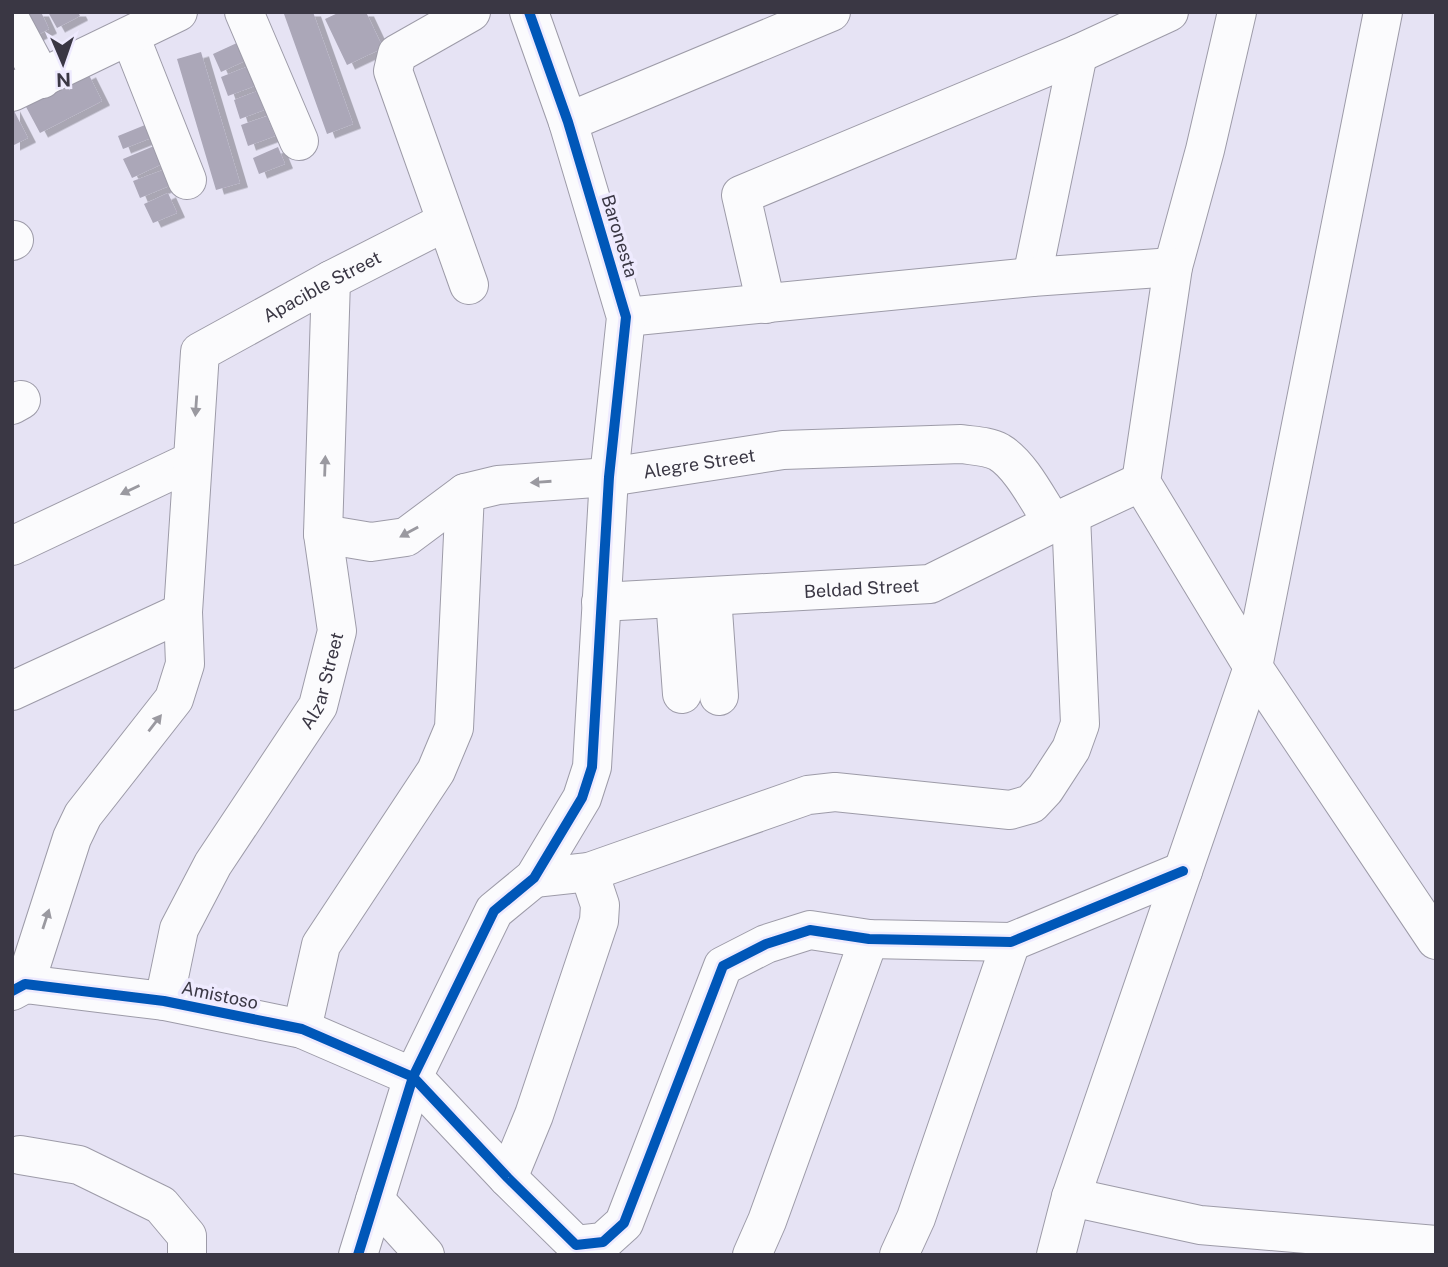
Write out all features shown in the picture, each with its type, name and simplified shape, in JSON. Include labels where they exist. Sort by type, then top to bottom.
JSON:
[{"type":"street","points":[[12,23],[27,86],[136,26],[178,12]]},
{"type":"street","points":[[244,12],[299,141]]},
{"type":"street","points":[[469,285],[393,71],[397,54],[471,12]]},
{"type":"street","name":"Baronesta","points":[[529,12],[568,122],[626,317],[609,477],[592,767],[582,798],[534,878]]},
{"type":"street","points":[[568,122],[831,12]]},
{"type":"street","points":[[766,304],[741,195],[1078,54],[1169,12]]},
{"type":"street","points":[[1237,12],[1205,150],[1173,267],[1140,482],[1253,667],[1436,940]]},
{"type":"street","points":[[1056,1255],[1071,1196],[1253,667],[1383,12]]},
{"type":"street","points":[[136,26],[187,180]]},
{"type":"street","points":[[1032,277],[1078,54]]},
{"type":"street","name":"Apacible Street","points":[[192,461],[200,352],[331,280],[445,222]]},
{"type":"street","points":[[626,317],[1032,277],[1173,267]]},
{"type":"street","name":"Alzar Street","points":[[164,1001],[179,929],[207,875],[318,706],[337,631],[323,534],[331,280]]},
{"type":"street","name":"Alegre Street","points":[[323,534],[371,542],[406,537],[465,493],[498,485],[609,477],[783,450],[961,444],[986,447],[999,452],[1062,519]]},
{"type":"street","points":[[12,546],[192,461],[183,612],[185,664],[174,699],[83,816],[72,838],[19,987]]},
{"type":"street","name":"Beldad Street","points":[[601,602],[930,584],[1140,482]]},
{"type":"street","points":[[302,1029],[321,945],[436,771],[454,728],[465,493]]},
{"type":"street","points":[[358,1255],[413,1077],[494,911],[534,878],[589,872],[808,795],[835,792],[1010,810],[1031,804],[1045,789],[1071,749],[1080,724],[1062,519]]},
{"type":"street","points":[[693,597],[701,695]]},
{"type":"street","points":[[12,691],[183,612]]},
{"type":"street","points":[[413,1077],[508,1178],[576,1245],[603,1242],[624,1223],[723,966],[765,944],[810,930],[869,939],[1012,942],[1183,871]]},
{"type":"street","points":[[508,1178],[534,1115],[599,921],[600,905],[589,872]]},
{"type":"street","points":[[752,1255],[772,1208],[869,939]]},
{"type":"street","points":[[900,1255],[916,1218],[1012,942]]},
{"type":"street","name":"Amistoso","points":[[19,987],[164,1001],[302,1029],[413,1077]]},
{"type":"street","points":[[20,1155],[79,1165],[161,1205],[187,1236],[187,1255]]},
{"type":"street","points":[[1071,1196],[1200,1225],[1436,1245]]},
{"type":"street","points":[[375,1200],[425,1255]]},
{"type":"building","points":[[14,12],[41,12],[49,29],[28,40]]},
{"type":"building","points":[[48,12],[78,12],[80,16],[57,28]]},
{"type":"building","points":[[313,12],[353,124],[327,134],[284,14]]},
{"type":"building","points":[[340,12],[366,12],[383,48],[347,65],[325,19]]},
{"type":"building","points":[[239,42],[247,60],[221,72],[213,54]]},
{"type":"building","points":[[201,52],[240,183],[216,190],[177,59]]},
{"type":"building","points":[[249,66],[257,85],[228,96],[221,77]]},
{"type":"building","points":[[88,73],[102,101],[40,133],[25,105]]},
{"type":"building","points":[[257,91],[264,110],[240,119],[234,100]]},
{"type":"building","points":[[12,107],[28,138],[12,146]]},
{"type":"building","points":[[267,116],[275,136],[248,146],[241,125]]},
{"type":"building","points":[[145,125],[151,138],[123,149],[118,136]]},
{"type":"building","points":[[154,146],[162,164],[132,178],[123,159]]},
{"type":"building","points":[[278,147],[285,164],[259,174],[253,158]]},
{"type":"building","points":[[163,170],[169,186],[140,198],[133,181]]},
{"type":"building","points":[[168,193],[177,213],[153,223],[144,204]]},
{"type":"cycle path","points":[[358,1255],[413,1077],[494,911],[534,878],[582,798],[592,767],[609,477],[626,317],[568,122],[529,12]]},
{"type":"cycle path","points":[[12,991],[25,984],[164,1001],[302,1029],[413,1077],[508,1178],[576,1245],[603,1242],[624,1223],[723,966],[766,944],[810,930],[869,939],[1011,942],[1183,871]]}]
